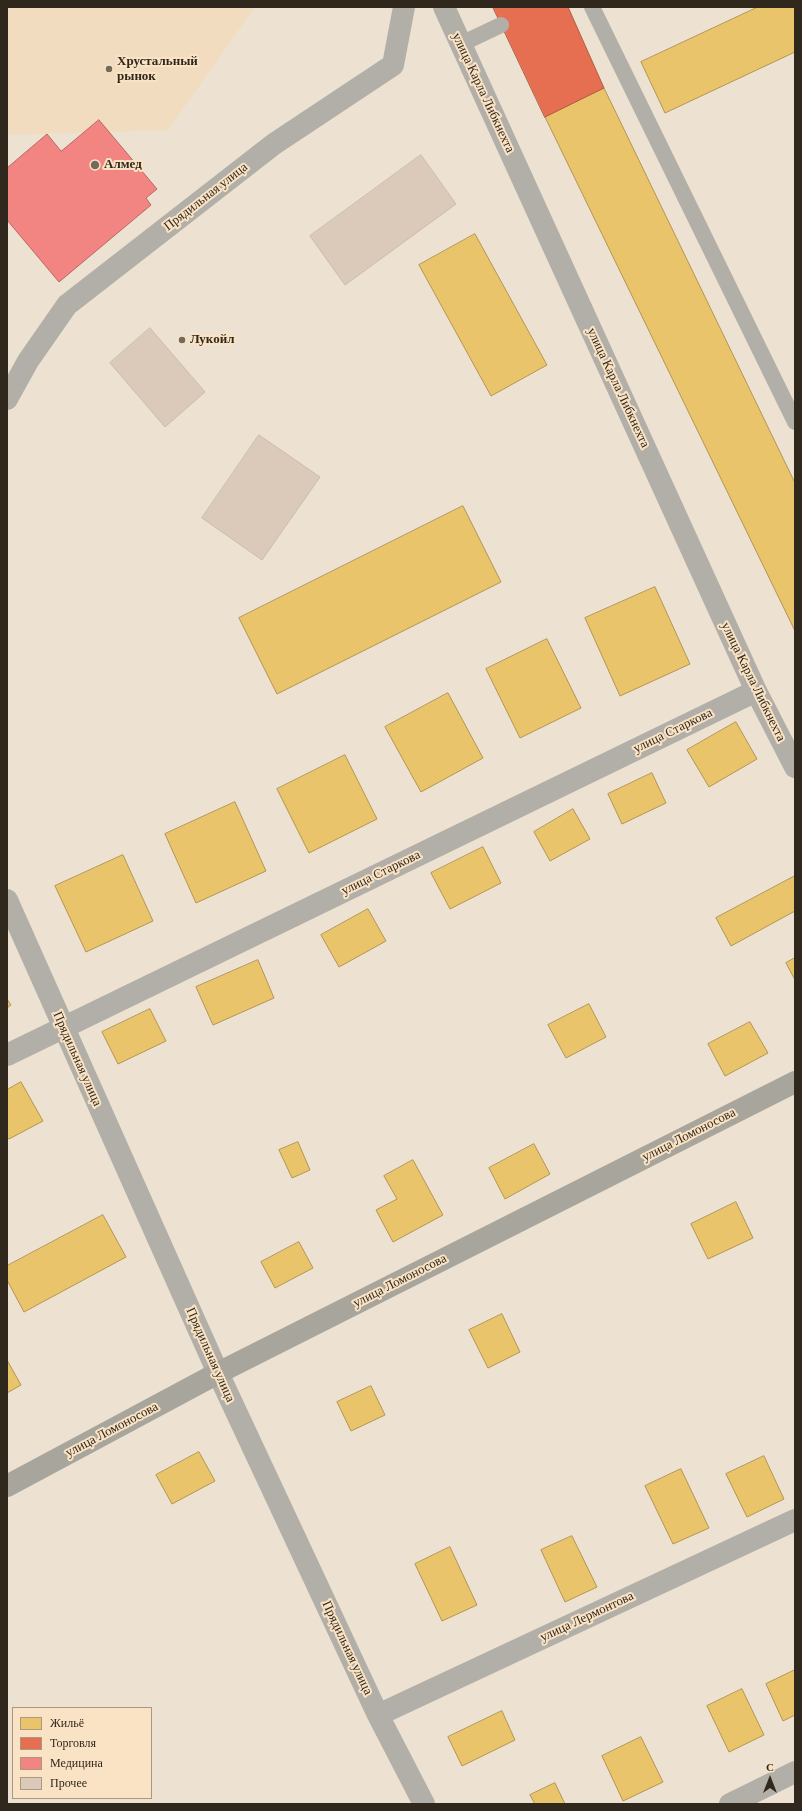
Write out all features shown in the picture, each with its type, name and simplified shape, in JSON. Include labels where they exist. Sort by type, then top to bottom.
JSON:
[{"type":"main road","name":"улица Ломоносова","points":[[7,1486],[218,1373],[795,1082]]},
{"type":"street","name":"Прядильная улица","points":[[7,399],[28,361],[67,305],[274,144],[393,65],[404,7]]},
{"type":"street","name":"улица Карла Либкнехта","points":[[444,7],[756,691],[795,767]]},
{"type":"street","name":"улица Старкова","points":[[7,1055],[756,691]]},
{"type":"street","name":"Прядильная улица","points":[[7,900],[218,1373],[378,1715],[424,1804]]},
{"type":"street","name":"улица Лермонтова","points":[[378,1715],[795,1520]]},
{"type":"street","points":[[744,1801],[795,1772]]},
{"type":"lane","points":[[592,7],[795,422]]},
{"type":"lane","points":[[461,44],[501,25]]},
{"type":"shaded area","name":"Хрустальный рынок","points":[[7,7],[255,7],[168,130],[7,135]]},
{"type":"building: Жильё","points":[[758,7],[795,7],[795,52],[665,113],[641,62]]},
{"type":"building: Жильё","points":[[604,88],[795,483],[795,631],[545,117]]},
{"type":"building: Жильё","points":[[475,234],[547,365],[491,396],[419,265]]},
{"type":"building: Жильё","points":[[463,506],[501,582],[277,694],[239,618]]},
{"type":"building: Жильё","points":[[655,587],[690,664],[620,696],[585,618]]},
{"type":"building: Жильё","points":[[547,639],[581,708],[520,738],[486,669]]},
{"type":"building: Жильё","points":[[448,693],[483,758],[421,792],[385,727]]},
{"type":"building: Жильё","points":[[736,722],[757,759],[709,787],[687,750]]},
{"type":"building: Жильё","points":[[345,755],[377,819],[309,853],[277,789]]},
{"type":"building: Жильё","points":[[652,773],[666,803],[622,824],[608,794]]},
{"type":"building: Жильё","points":[[235,802],[266,871],[196,903],[165,834]]},
{"type":"building: Жильё","points":[[573,809],[590,839],[550,861],[534,832]]},
{"type":"building: Жильё","points":[[483,847],[501,883],[450,909],[431,873]]},
{"type":"building: Жильё","points":[[123,855],[153,921],[86,952],[55,886]]},
{"type":"building: Жильё","points":[[795,876],[795,911],[731,946],[716,918]]},
{"type":"building: Жильё","points":[[368,909],[386,941],[339,967],[321,935]]},
{"type":"building: Жильё","points":[[795,958],[795,980],[786,963]]},
{"type":"building: Жильё","points":[[258,960],[274,998],[213,1025],[196,987]]},
{"type":"building: Жильё","points":[[7,999],[11,1005],[7,1008]]},
{"type":"building: Жильё","points":[[589,1004],[606,1037],[566,1058],[548,1025]]},
{"type":"building: Жильё","points":[[150,1009],[166,1041],[118,1064],[102,1032]]},
{"type":"building: Жильё","points":[[750,1022],[768,1053],[725,1076],[708,1044]]},
{"type":"building: Жильё","points":[[21,1082],[43,1121],[9,1139],[7,1137],[7,1090]]},
{"type":"building: Жильё","points":[[298,1142],[310,1170],[292,1178],[279,1150]]},
{"type":"building: Жильё","points":[[534,1144],[550,1174],[505,1199],[489,1168]]},
{"type":"building: Жильё","points":[[413,1160],[443,1215],[393,1242],[376,1210],[397,1199],[384,1176]]},
{"type":"building: Жильё","points":[[736,1202],[753,1238],[708,1259],[691,1224]]},
{"type":"building: Жильё","points":[[103,1215],[126,1257],[24,1312],[7,1280],[7,1266]]},
{"type":"building: Жильё","points":[[299,1242],[313,1268],[275,1288],[261,1262]]},
{"type":"building: Жильё","points":[[502,1314],[520,1352],[488,1368],[469,1330]]},
{"type":"building: Жильё","points":[[7,1360],[21,1385],[7,1393]]},
{"type":"building: Жильё","points":[[371,1386],[385,1415],[351,1431],[337,1402]]},
{"type":"building: Жильё","points":[[199,1452],[215,1481],[172,1504],[156,1475]]},
{"type":"building: Жильё","points":[[764,1456],[784,1499],[747,1517],[726,1474]]},
{"type":"building: Жильё","points":[[681,1469],[709,1528],[673,1544],[645,1486]]},
{"type":"building: Жильё","points":[[572,1536],[597,1587],[565,1602],[541,1550]]},
{"type":"building: Жильё","points":[[450,1547],[477,1605],[442,1621],[415,1564]]},
{"type":"building: Жильё","points":[[795,1670],[795,1715],[783,1721],[766,1684]]},
{"type":"building: Жильё","points":[[742,1689],[764,1735],[729,1752],[707,1706]]},
{"type":"building: Жильё","points":[[502,1711],[515,1740],[462,1766],[448,1737]]},
{"type":"building: Жильё","points":[[641,1737],[663,1782],[623,1801],[602,1756]]},
{"type":"building: Жильё","points":[[555,1783],[565,1804],[535,1804],[530,1795]]},
{"type":"building: Торговля","points":[[493,7],[568,7],[604,88],[545,117]]},
{"type":"building: Медицина","points":[[99,120],[157,189],[146,198],[151,205],[59,282],[7,220],[7,168],[47,134],[61,151]]},
{"type":"building: Прочее","points":[[421,155],[456,204],[345,285],[310,236]]},
{"type":"building: Прочее","points":[[150,328],[205,392],[165,427],[110,363]]},
{"type":"building: Прочее","points":[[259,435],[320,477],[262,560],[202,518]]},
{"type":"place","name":"Хрустальный рынок","points":[[109,69]]},
{"type":"place","name":"Алмед","points":[[95,165]]},
{"type":"place","name":"Лукойл","points":[[182,340]]}]
